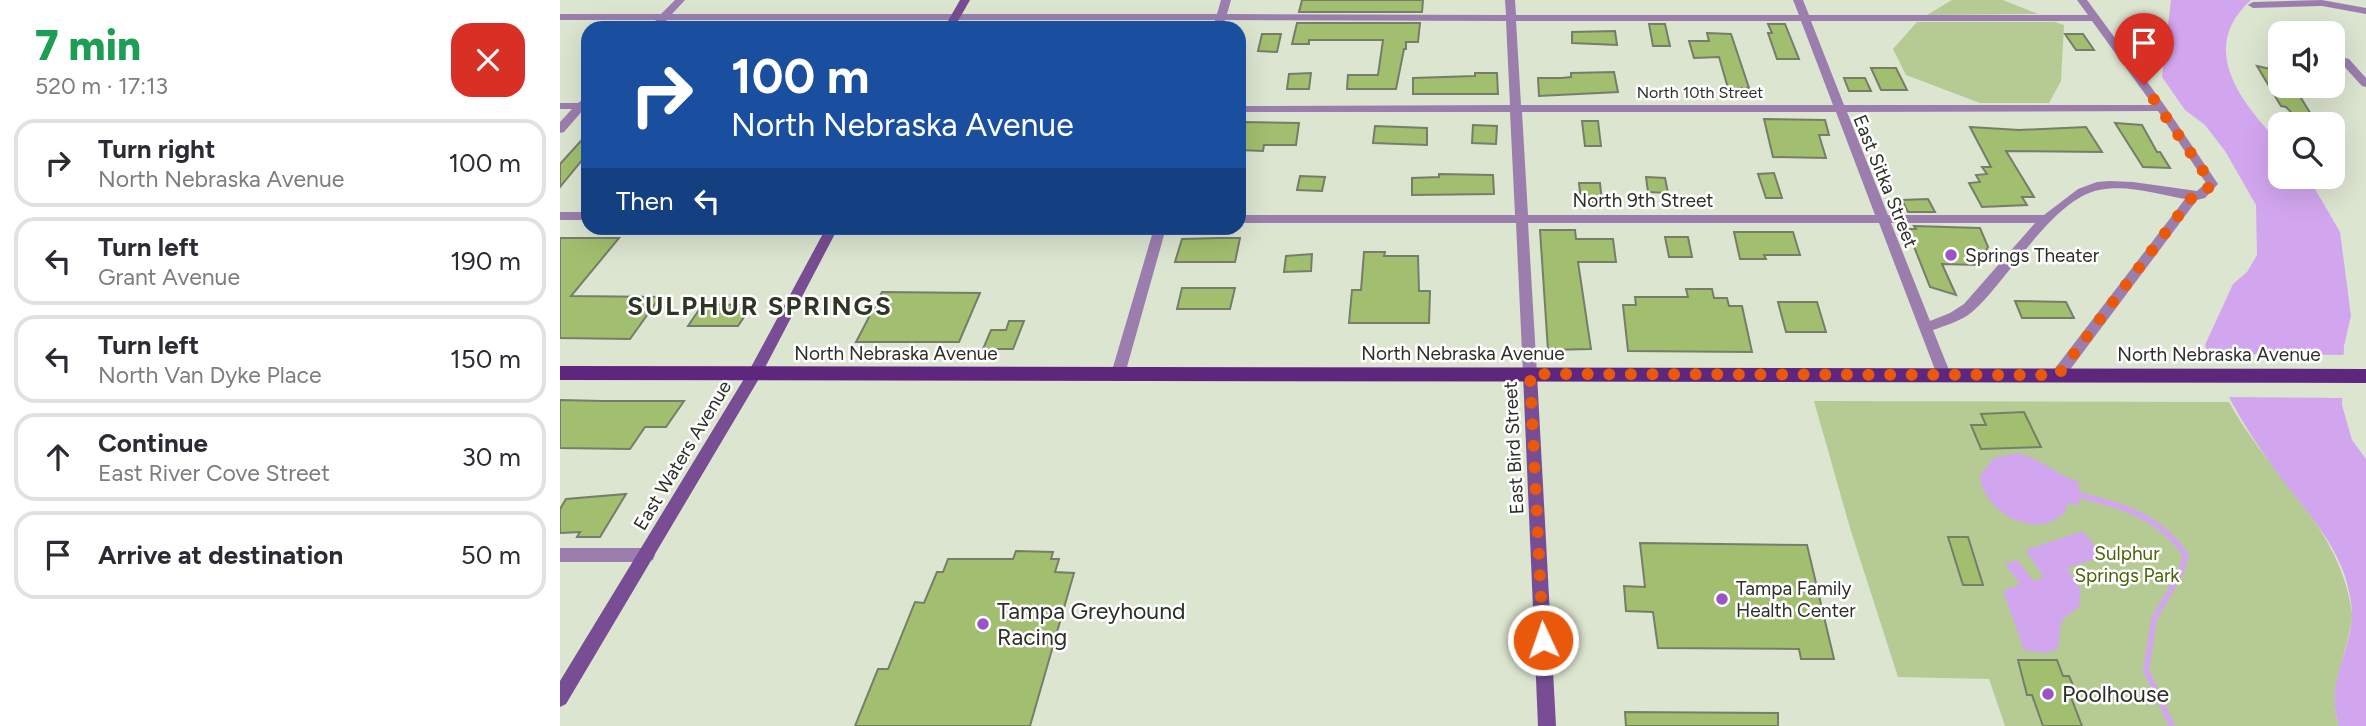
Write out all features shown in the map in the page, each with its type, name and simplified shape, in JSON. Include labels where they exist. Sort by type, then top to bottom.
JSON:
[{"type":"main road","name":"North Nebraska Avenue","points":[[560,373],[2366,376]]},
{"type":"street","points":[[660,21],[680,0]]},
{"type":"street","points":[[953,21],[965,0]]},
{"type":"street","points":[[1220,21],[1226,0]]},
{"type":"street","name":"East Bird Street","points":[[1510,0],[1547,726]]},
{"type":"street","name":"East Sitka Street","points":[[1798,0],[1944,375]]},
{"type":"street","points":[[1926,327],[1955,317],[1969,307],[2047,219],[2067,200],[2095,186],[2135,187],[2193,196],[2201,195],[2212,184],[2161,108],[2082,0]]},
{"type":"street","points":[[2253,5],[2322,3],[2366,11]]},
{"type":"street","points":[[560,17],[956,16],[1120,21]]},
{"type":"street","points":[[1246,24],[1511,19],[2095,18]]},
{"type":"street","points":[[2345,61],[2366,84]]},
{"type":"street","points":[[560,106],[581,104]]},
{"type":"street","name":"North 10th Street","points":[[1246,109],[2161,108]]},
{"type":"street","points":[[560,129],[581,109]]},
{"type":"street","points":[[2058,375],[2193,196]]},
{"type":"street","points":[[560,216],[581,216]]},
{"type":"street","name":"North 9th Street","points":[[1246,219],[2047,219]]},
{"type":"street","name":"East Waters Avenue","points":[[560,698],[755,373],[828,235]]},
{"type":"street","points":[[1118,374],[1158,235]]},
{"type":"street","points":[[560,555],[647,555]]},
{"type":"green space","points":[[1952,0],[2003,0],[2038,14],[1927,15]]},
{"type":"green space","points":[[1917,22],[2055,22],[2064,25],[2061,81],[2049,103],[1980,103],[1906,75],[1893,49]]},
{"type":"green space","name":"Sulphur Springs Park","points":[[1814,401],[2229,402],[2245,429],[2318,526],[2345,581],[2352,618],[2335,692],[2339,726],[2005,726],[1989,679],[1898,677],[1850,528]]},
{"type":"shaded area","points":[[2171,0],[2251,0],[2230,28],[2226,57],[2236,86],[2268,130],[2268,189],[2315,189],[2340,232],[2351,316],[2344,346],[2342,405],[2352,440],[2366,459],[2366,726],[2339,726],[2335,711],[2336,684],[2352,617],[2349,591],[2340,563],[2318,526],[2249,432],[2230,400],[2205,345],[2233,284],[2247,272],[2257,255],[2256,205],[2225,151],[2205,125],[2185,110],[2162,77]]},
{"type":"shaded area","points":[[2017,453],[2079,482],[2079,506],[2068,503],[2064,514],[2044,524],[2033,524],[2012,518],[1993,505],[1982,486],[1980,475],[1994,458]]},
{"type":"shaded area","points":[[2083,531],[2103,556],[2067,568],[2081,590],[2079,607],[2064,618],[2060,627],[2058,648],[2047,653],[2024,650],[2003,591],[2020,584],[2005,564],[2017,560],[2034,581],[2044,577],[2025,550]]},
{"type":"pier","points":[[2205,354],[2347,355],[2345,398],[2223,397]]},
{"type":"building","points":[[1302,0],[1423,0],[1422,12],[1299,12]]},
{"type":"building","points":[[1297,23],[1420,23],[1418,42],[1406,42],[1396,89],[1347,89],[1348,75],[1378,75],[1383,40],[1309,40],[1309,44],[1292,44]]},
{"type":"building","points":[[1649,24],[1665,24],[1670,46],[1653,46]]},
{"type":"building","points":[[1768,24],[1785,24],[1799,59],[1777,59],[1768,33],[1772,33]]},
{"type":"building","points":[[1615,31],[1617,45],[1572,43],[1572,32]]},
{"type":"building","points":[[1707,33],[1731,34],[1749,88],[1728,88],[1719,57],[1694,58],[1689,41],[1709,41]]},
{"type":"building","points":[[1262,34],[1281,34],[1277,52],[1258,51]]},
{"type":"building","points":[[2065,34],[2083,34],[2094,50],[2076,50]]},
{"type":"building","points":[[2257,66],[2268,68],[2268,84]]},
{"type":"building","points":[[1871,68],[1896,68],[1907,90],[1881,90]]},
{"type":"building","points":[[1614,72],[1618,92],[1539,96],[1538,78],[1571,77],[1571,73]]},
{"type":"building","points":[[1311,73],[1309,89],[1287,89],[1289,74]]},
{"type":"building","points":[[1475,73],[1497,73],[1498,94],[1413,94],[1413,78],[1475,76]]},
{"type":"building","points":[[1844,78],[1865,78],[1871,91],[1849,91]]},
{"type":"building","points":[[2276,98],[2301,98],[2310,112],[2291,112],[2281,106]]},
{"type":"building","points":[[1764,119],[1825,120],[1829,135],[1819,135],[1826,158],[1773,157]]},
{"type":"building","points":[[1582,121],[1598,121],[1601,146],[1585,146]]},
{"type":"building","points":[[1246,122],[1299,123],[1296,145],[1264,145],[1263,151],[1246,150]]},
{"type":"building","points":[[2115,123],[2142,125],[2157,152],[2160,152],[2170,168],[2143,167]]},
{"type":"building","points":[[1473,125],[1497,126],[1496,144],[1472,143]]},
{"type":"building","points":[[1375,126],[1427,128],[1427,145],[1373,143]]},
{"type":"building","points":[[1970,127],[2019,130],[2086,127],[2102,152],[2006,151],[2034,197],[2022,197],[2027,205],[1982,207],[1969,183],[1980,182],[1976,175],[1987,174],[1982,167],[1991,167]]},
{"type":"building","points":[[581,141],[581,162],[560,187],[560,164]]},
{"type":"building","points":[[1774,173],[1782,198],[1766,198],[1758,174]]},
{"type":"building","points":[[1439,174],[1493,175],[1494,194],[1412,195],[1412,178],[1439,177]]},
{"type":"building","points":[[1300,176],[1325,177],[1322,191],[1297,190]]},
{"type":"building","points":[[1646,177],[1665,178],[1668,193],[1648,192]]},
{"type":"building","points":[[1579,183],[1600,183],[1602,202],[1581,202]]},
{"type":"building","points":[[1928,199],[1935,212],[1908,212],[1902,200]]},
{"type":"building","name":"Springs Theater","points":[[1914,226],[1980,228],[1988,247],[1978,265],[1942,264],[1956,295],[1930,287],[1907,229],[1916,229]]},
{"type":"building","points":[[1540,230],[1575,230],[1576,239],[1613,239],[1616,262],[1578,262],[1591,349],[1548,350]]},
{"type":"building","points":[[1734,232],[1793,232],[1800,255],[1764,255],[1766,259],[1740,259]]},
{"type":"building","points":[[1665,237],[1688,237],[1692,257],[1669,257]]},
{"type":"building","points":[[560,238],[619,238],[571,296],[660,297],[630,339],[560,338]]},
{"type":"building","points":[[1240,238],[1235,262],[1175,262],[1182,239]]},
{"type":"building","points":[[1364,252],[1385,252],[1384,256],[1418,256],[1419,291],[1430,291],[1429,323],[1349,323],[1352,290],[1361,290]]},
{"type":"building","points":[[1312,254],[1311,271],[1284,272],[1286,256]]},
{"type":"building","points":[[1182,288],[1235,288],[1230,309],[1177,309]]},
{"type":"building","points":[[1686,289],[1712,289],[1714,298],[1727,298],[1729,306],[1742,306],[1752,352],[1628,351],[1623,305],[1636,305],[1635,297],[1688,297]]},
{"type":"building","points":[[882,292],[980,293],[959,342],[856,342]]},
{"type":"building","points":[[2015,301],[2066,302],[2074,318],[2022,318]]},
{"type":"building","points":[[1778,302],[1817,302],[1826,332],[1786,332]]},
{"type":"building","points":[[703,304],[752,305],[738,326],[688,326]]},
{"type":"building","points":[[1009,321],[1024,321],[1013,349],[983,349],[991,330],[1006,330]]},
{"type":"building","points":[[560,400],[684,401],[666,427],[645,427],[630,449],[560,448]]},
{"type":"building","points":[[2024,412],[2041,447],[1981,449],[1971,425],[1986,425],[1981,414]]},
{"type":"building","points":[[626,494],[600,537],[577,537],[580,532],[560,533],[560,509],[566,499]]},
{"type":"building","points":[[1948,537],[1968,537],[1983,585],[1963,585]]},
{"type":"building","name":"Tampa Family Health Center","points":[[1640,543],[1807,545],[1834,659],[1801,659],[1799,649],[1658,648],[1653,612],[1626,611],[1624,586],[1645,587]]},
{"type":"building","name":"Tampa Greyhound Racing","points":[[1016,551],[1053,552],[1051,559],[1059,559],[1055,572],[1074,573],[1030,726],[855,726],[878,669],[888,669],[915,602],[924,603],[937,572],[943,572],[948,559],[1013,559]]},
{"type":"building","name":"Poolhouse","points":[[2018,660],[2057,660],[2063,676],[2069,676],[2076,692],[2069,692],[2082,726],[2043,726],[2032,695],[2027,695]]},
{"type":"building","points":[[1625,712],[1778,713],[1778,726],[1626,726]]},
{"type":"waterway","points":[[2079,495],[2139,514],[2164,530],[2186,555],[2180,574],[2154,619],[2146,670],[2172,726]]},
{"type":"place","name":"Springs Theater","points":[[1951,255]]},
{"type":"place","name":"Tampa Family Health Center","points":[[1722,599]]},
{"type":"place","name":"Tampa Greyhound Racing","points":[[983,624]]},
{"type":"place","name":"Poolhouse","points":[[2048,694]]},
{"type":"district","name":"SULPHUR SPRINGS","points":[[760,306]]},
{"type":"route","points":[[1543,640],[1530,374],[2058,375],[2193,196],[2201,195],[2212,184],[2144,85]]}]
